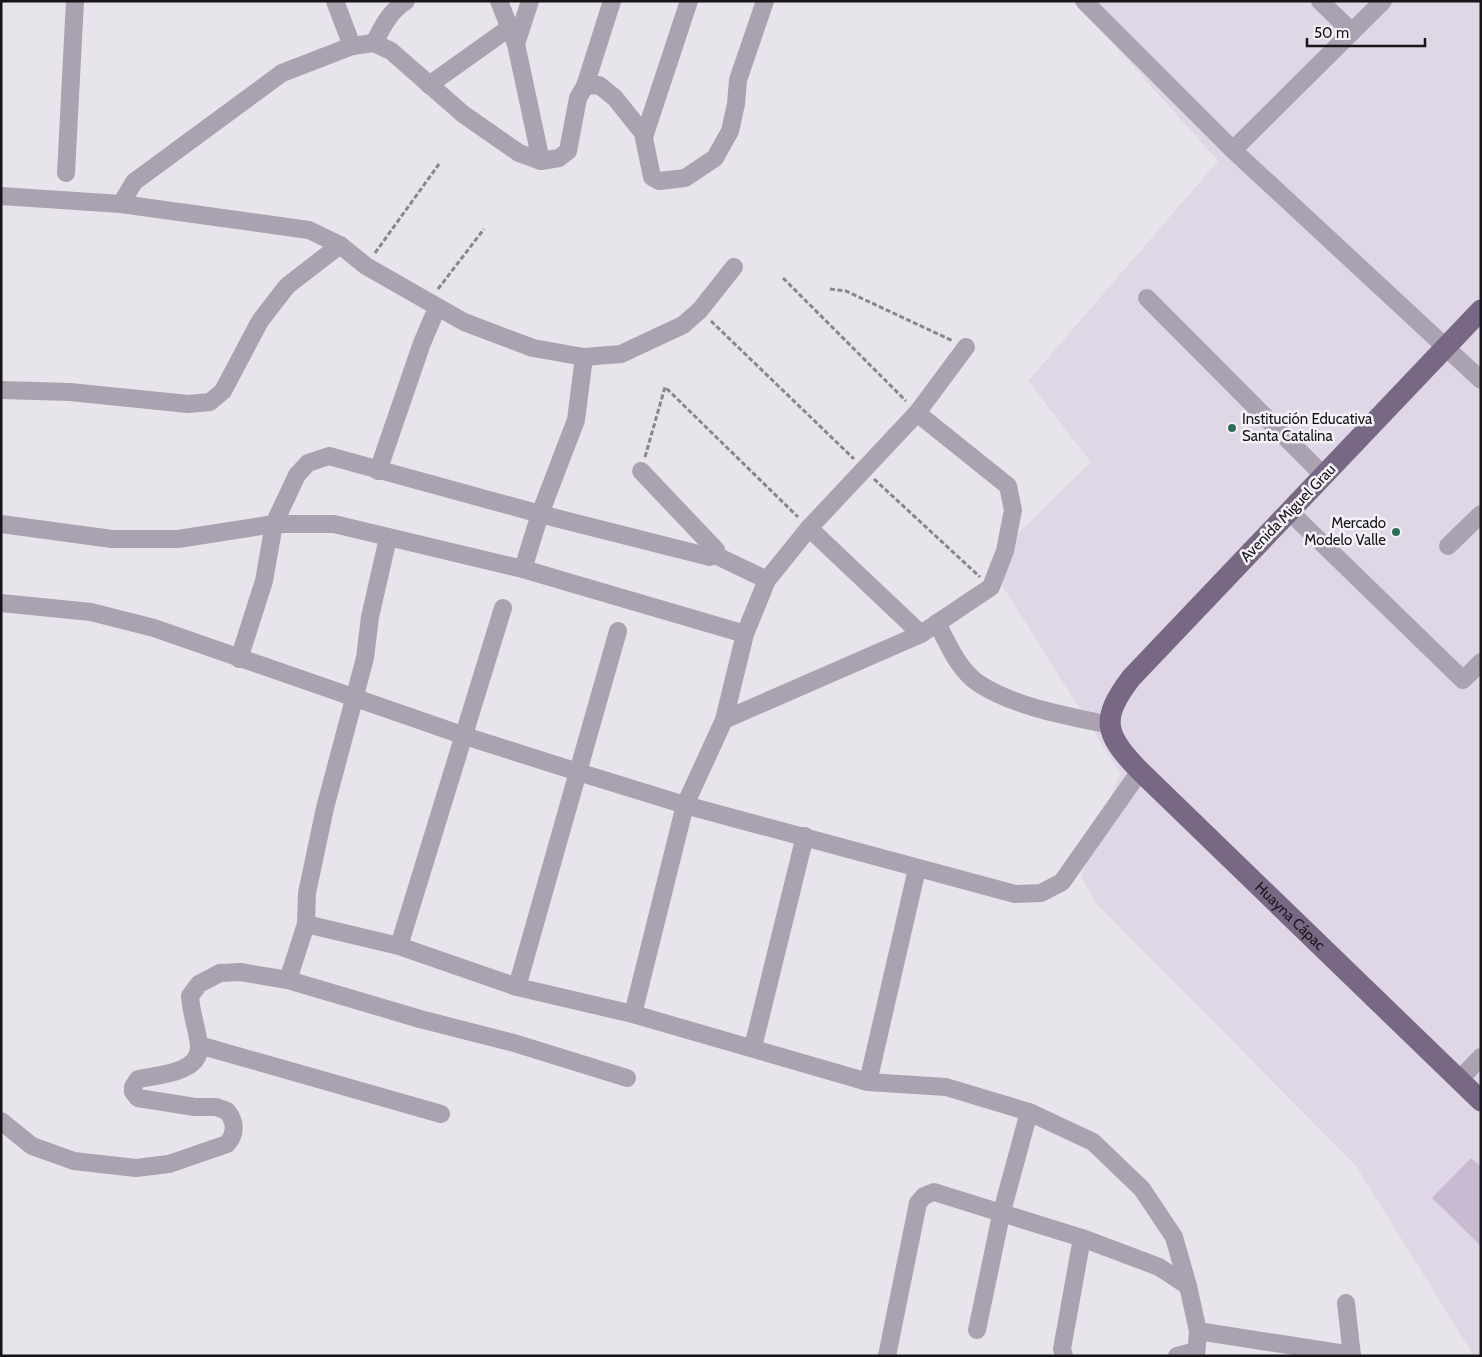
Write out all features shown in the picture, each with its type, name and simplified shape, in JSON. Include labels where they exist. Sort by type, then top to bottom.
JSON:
[{"type":"main road","name":"Avenida Miguel Grau","points":[[1110,725],[1110,712],[1116,698],[1131,678],[1481,310]]},
{"type":"main road","name":"Huayna Cápac","points":[[1110,725],[1114,739],[1123,754],[1481,1101]]},
{"type":"street","points":[[66,173],[75,1]]},
{"type":"street","points":[[335,1],[352,46]]},
{"type":"street","points":[[374,43],[386,19],[394,9],[406,1]]},
{"type":"street","points":[[499,1],[513,36],[541,161]]},
{"type":"street","points":[[429,85],[513,36],[530,1]]},
{"type":"street","points":[[121,204],[134,182],[282,73],[352,46],[374,43],[391,52],[463,114],[519,153],[541,161],[558,158],[568,151],[578,98],[585,86],[612,1]]},
{"type":"street","points":[[644,137],[689,1]]},
{"type":"street","points":[[585,86],[599,84],[616,98],[644,137],[652,176],[655,180],[685,178],[715,158],[730,132],[736,104],[738,80],[765,1]]},
{"type":"street","points":[[1084,1],[1233,150],[1481,380]]},
{"type":"street","points":[[1320,1],[1352,32]]},
{"type":"street","points":[[1233,150],[1383,1]]},
{"type":"street","points":[[1,196],[121,204],[309,230],[340,245],[366,266],[464,322],[533,348],[584,357],[622,354],[683,325],[700,310],[734,267]]},
{"type":"street","points":[[1,390],[70,392],[188,404],[210,402],[223,391],[260,321],[287,286],[340,245]]},
{"type":"street","points":[[1147,298],[1324,476]]},
{"type":"street","points":[[378,471],[422,343],[433,305]]},
{"type":"street","points":[[633,1014],[685,805],[724,720],[745,634],[767,580],[809,528],[865,471],[917,412],[966,347]]},
{"type":"street","points":[[523,568],[540,514],[576,420],[584,357]]},
{"type":"street","points":[[724,720],[920,634],[991,587],[1005,552],[1012,510],[1008,486],[917,412]]},
{"type":"street","points":[[239,659],[264,581],[274,524],[297,474],[308,462],[328,456],[540,514],[710,557],[715,555],[767,580]]},
{"type":"street","points":[[641,471],[716,550],[715,555]]},
{"type":"street","points":[[1290,512],[1463,680],[1481,662]]},
{"type":"street","points":[[1448,546],[1481,514]]},
{"type":"street","points":[[1,524],[112,539],[178,539],[274,524],[334,524],[523,568],[745,634]]},
{"type":"street","points":[[809,528],[920,634]]},
{"type":"street","points":[[288,980],[306,924],[307,893],[325,808],[366,658],[370,617],[388,538]]},
{"type":"street","points":[[1,604],[91,612],[154,628],[465,736],[578,772],[685,805],[1015,894],[1040,893],[1062,882],[1140,771]]},
{"type":"street","points":[[399,946],[503,608]]},
{"type":"street","points":[[937,623],[957,661],[977,683],[1043,711],[1110,725]]},
{"type":"street","points":[[517,987],[618,631]]},
{"type":"street","points":[[753,1047],[805,836]]},
{"type":"street","points":[[868,1082],[917,869]]},
{"type":"street","points":[[306,924],[399,946],[517,987],[633,1014],[753,1047],[868,1082],[946,1087],[1028,1112],[1093,1142],[1142,1189],[1174,1237],[1198,1331],[1196,1354],[1177,1356]]},
{"type":"street","points":[[1,1121],[32,1146],[74,1161],[136,1168],[169,1164],[227,1144],[232,1138],[234,1124],[227,1111],[216,1107],[195,1107],[138,1098],[133,1087],[138,1079],[192,1065],[199,1055],[199,1045],[191,1012],[190,996],[199,984],[220,973],[240,972],[288,980],[420,1019],[514,1043],[627,1078]]},
{"type":"street","points":[[199,1045],[441,1114]]},
{"type":"street","points":[[1459,1080],[1481,1057]]},
{"type":"street","points":[[976,1330],[1001,1214],[1028,1112]]},
{"type":"street","points":[[887,1356],[918,1204],[924,1196],[934,1192],[1082,1238],[1159,1267],[1188,1286]]},
{"type":"street","points":[[1064,1356],[1062,1349],[1082,1238]]},
{"type":"street","points":[[1198,1331],[1352,1355],[1346,1303]]},
{"type":"path","points":[[366,266],[439,164]]},
{"type":"path","points":[[433,305],[484,229]]},
{"type":"path","points":[[783,278],[917,412]]},
{"type":"path","points":[[830,289],[846,292],[966,347]]},
{"type":"path","points":[[700,310],[865,471],[991,587]]},
{"type":"path","points":[[641,471],[665,387],[809,528]]},
{"type":"shaded area","points":[[1075,1],[1481,1],[1481,1356],[1474,1356],[1356,1166],[1096,903],[1081,877],[1120,773],[988,563],[1091,462],[1028,381],[1218,161]]},
{"type":"shaded area","points":[[1471,1158],[1481,1167],[1481,1246],[1432,1198]]},
{"type":"place","name":"Institución Educativa Santa Catalina","points":[[1232,428]]},
{"type":"place","name":"Mercado Modelo Valle","points":[[1396,532]]}]
